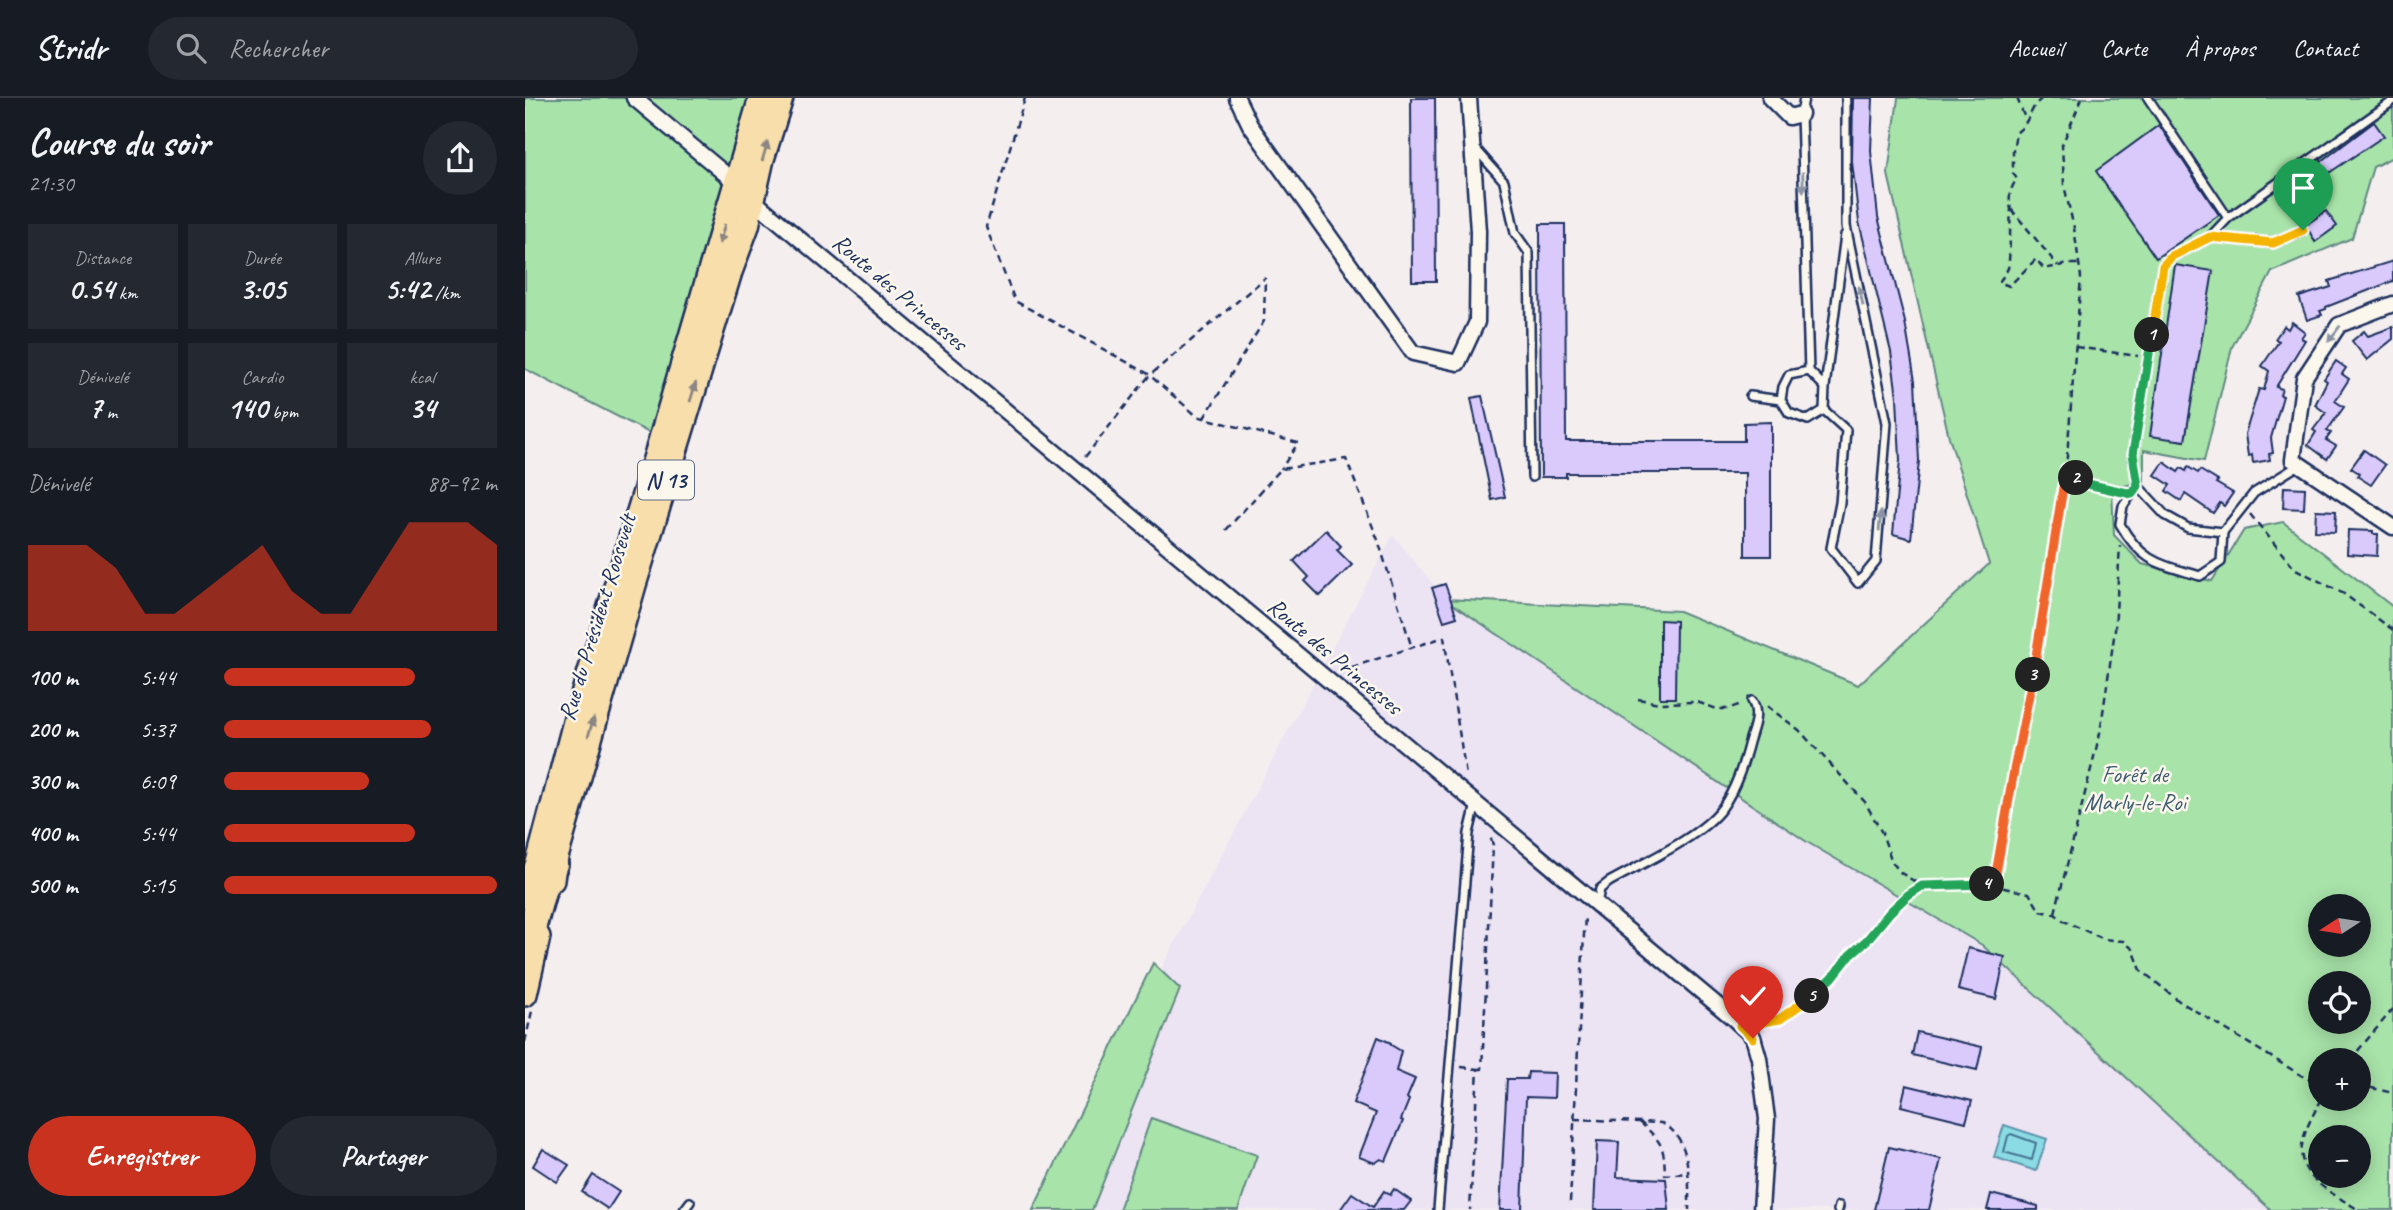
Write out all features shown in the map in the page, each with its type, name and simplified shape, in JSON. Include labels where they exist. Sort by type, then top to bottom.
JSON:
[{"type":"highway","points":[[525,926],[546,863]]},
{"type":"highway","points":[[525,954],[542,891],[546,863]]},
{"type":"main road","name":"Rue du Président Roosevelt","points":[[525,994],[550,893],[546,863],[576,718],[761,98]]},
{"type":"main road","name":"Rue du Président Roosevelt","points":[[525,896],[546,863],[753,200],[762,159],[781,98]]},
{"type":"street","points":[[634,98],[736,183]]},
{"type":"street","points":[[1237,98],[1258,137],[1413,353],[1458,363],[1477,322],[1478,231],[1469,98]]},
{"type":"street","points":[[1770,98],[1789,117],[1801,114]]},
{"type":"street","name":"Route des Princesses","points":[[753,200],[1324,676],[1591,905],[1753,1038],[1759,1058],[1767,1119],[1761,1210]]},
{"type":"street","points":[[2393,304],[2339,326],[2304,378],[2293,460],[2393,527]]},
{"type":"lane","points":[[1804,98],[1801,114],[1809,371],[1825,387]]},
{"type":"lane","points":[[1824,410],[1846,226],[1846,98]]},
{"type":"lane","points":[[2148,98],[2228,218]]},
{"type":"lane","points":[[2223,532],[2188,528],[2165,514],[2138,486],[2133,454],[2163,266],[2172,256],[2210,237],[2228,218],[2393,101]]},
{"type":"lane","points":[[1472,145],[1504,181],[1515,233],[1529,253],[1532,477]]},
{"type":"lane","points":[[1824,410],[1846,430],[1840,503],[1831,548],[1859,583],[1876,561],[1887,423],[1846,226]]},
{"type":"lane","points":[[2210,237],[2273,243],[2303,230]]},
{"type":"lane","points":[[1809,371],[1789,375],[1781,400],[1789,413],[1808,420],[1824,410]]},
{"type":"lane","points":[[1751,396],[1781,400]]},
{"type":"lane","points":[[2138,486],[2123,506],[2120,524],[2132,545],[2155,563],[2200,576],[2221,562],[2223,532],[2254,493],[2299,465]]},
{"type":"lane","points":[[1591,905],[1600,889],[1609,882],[1660,854],[1706,824],[1721,810],[1735,787],[1747,752],[1756,715],[1756,707],[1752,701]]},
{"type":"lane","points":[[1438,1210],[1469,833],[1477,805]]},
{"type":"lane","points":[[684,1210],[689,1202]]},
{"type":"path","points":[[1025,98],[986,227],[1014,301],[1149,376],[1197,416],[1298,443],[1281,469],[1226,530]]},
{"type":"path","points":[[2017,98],[2026,121]]},
{"type":"path","points":[[2042,98],[2016,133],[2013,150],[2017,180],[2012,185],[2009,203],[2011,209],[2058,266]]},
{"type":"path","points":[[1994,885],[2032,683],[2066,469],[2081,277],[2064,185],[2062,145],[2081,98]]},
{"type":"path","points":[[2011,209],[2008,252],[2011,260],[1999,282],[2009,286],[2036,259],[2044,269],[2080,264]]},
{"type":"path","points":[[1076,469],[1149,376],[1265,278],[1264,321],[1204,418]]},
{"type":"path","points":[[2076,346],[2141,357]]},
{"type":"path","points":[[1281,469],[1346,459],[1378,540],[1412,648]]},
{"type":"path","points":[[2066,469],[2083,483],[2132,494]]},
{"type":"path","points":[[2243,506],[2294,568],[2344,594],[2393,630]]},
{"type":"path","points":[[2055,914],[2100,733],[2115,630],[2120,524]]},
{"type":"path","points":[[1324,676],[1444,637],[1477,805],[1493,845],[1482,1069],[1451,1066]]},
{"type":"path","points":[[1638,699],[1660,703],[1697,702],[1717,709],[1728,709],[1752,701],[1765,705],[1799,730],[1865,803],[1882,833],[1892,862],[1901,873],[1922,886],[1994,885],[2029,893],[2042,912],[2055,914],[2064,921],[2104,939],[2123,941],[2133,949],[2141,970],[2179,1001],[2308,1079]]},
{"type":"path","points":[[1740,1026],[1780,1019],[1804,1004],[1832,978],[1890,912],[1922,886]]},
{"type":"path","points":[[1570,1202],[1591,905]]},
{"type":"path","points":[[2360,1048],[2393,1009]]},
{"type":"path","points":[[1470,1210],[1478,1069]]},
{"type":"path","points":[[2371,1088],[2393,1093]]},
{"type":"path","points":[[2317,1111],[2302,1143],[2307,1174],[2323,1188],[2359,1210]]},
{"type":"path","points":[[1574,1119],[1667,1126],[1677,1136],[1686,1156],[1689,1210]]},
{"type":"path","points":[[1640,1122],[1659,1141],[1664,1151],[1665,1175],[1689,1173]]},
{"type":"shaded area","points":[[1393,535],[1445,599],[1807,842],[1982,945],[2271,1210],[1032,1210]]},
{"type":"green space","points":[[525,98],[758,98],[661,439],[525,369]]},
{"type":"green space","name":"Forêt de Marly-le-Roi","points":[[1898,98],[2393,98],[2393,157],[2373,167],[2352,238],[2272,272],[2232,347],[2204,461],[2144,450],[2144,481],[2112,489],[2114,535],[2142,564],[2212,581],[2244,530],[2283,522],[2393,607],[2393,1210],[2271,1210],[1982,945],[1807,842],[1445,599],[1679,611],[1858,685],[1989,564],[1949,437],[1888,174]]},
{"type":"green space","points":[[1153,963],[1180,989],[1092,1210],[1033,1210]]},
{"type":"green space","points":[[1151,1118],[1257,1155],[1238,1210],[1119,1210]]},
{"type":"water","points":[[2004,1125],[2047,1139],[2036,1171],[1994,1157]]},
{"type":"building","points":[[1411,98],[1435,98],[1436,281],[1412,281]]},
{"type":"building","points":[[1853,98],[1873,98],[1871,151],[1878,217],[1905,322],[1915,381],[1919,461],[1911,539],[1893,534],[1900,460],[1897,397],[1891,352],[1859,222],[1852,162]]},
{"type":"building","points":[[2374,122],[2384,136],[2326,175],[2318,164]]},
{"type":"building","points":[[2159,125],[2219,215],[2156,258],[2096,171]]},
{"type":"building","points":[[2326,211],[2337,226],[2315,242],[2306,225]]},
{"type":"building","points":[[1540,224],[1565,224],[1566,441],[1744,441],[1744,423],[1771,422],[1771,556],[1745,556],[1745,473],[1566,473],[1566,477],[1541,477]]},
{"type":"building","points":[[2393,261],[2393,281],[2326,307],[2320,311],[2322,315],[2307,320],[2299,297],[2331,287],[2329,281]]},
{"type":"building","points":[[2175,265],[2213,271],[2185,441],[2150,436]]},
{"type":"building","points":[[2292,322],[2305,332],[2301,338],[2305,340],[2276,387],[2282,389],[2280,395],[2283,396],[2271,438],[2273,453],[2269,454],[2270,460],[2253,463],[2252,455],[2248,456],[2245,434],[2259,389],[2264,390],[2269,371],[2262,366],[2279,341],[2275,339],[2284,326],[2288,329]]},
{"type":"building","points":[[2393,327],[2393,339],[2367,360],[2352,341],[2364,331],[2368,336]]},
{"type":"building","points":[[2336,361],[2346,368],[2342,374],[2349,379],[2335,401],[2344,407],[2327,431],[2331,433],[2326,440],[2336,446],[2327,459],[2308,445],[2316,432],[2313,430],[2326,413],[2315,405],[2327,381],[2324,379]]},
{"type":"building","points":[[1482,396],[1505,497],[1492,500],[1471,398]]},
{"type":"building","points":[[2364,450],[2385,465],[2371,485],[2357,476],[2359,473],[2351,468]]},
{"type":"building","points":[[2164,462],[2178,472],[2181,468],[2186,471],[2188,467],[2198,473],[2200,470],[2233,493],[2224,506],[2220,503],[2213,513],[2185,494],[2181,501],[2166,491],[2170,485],[2155,475]]},
{"type":"building","points":[[2284,487],[2305,488],[2304,509],[2283,508]]},
{"type":"building","points":[[2316,510],[2336,511],[2335,532],[2315,531]]},
{"type":"building","points":[[1326,530],[1341,546],[1337,550],[1352,565],[1320,596],[1305,581],[1309,577],[1294,561]]},
{"type":"building","points":[[2348,530],[2373,531],[2373,534],[2378,534],[2377,556],[2347,554]]},
{"type":"building","points":[[1445,584],[1457,617],[1444,621],[1432,588]]},
{"type":"building","points":[[1660,620],[1676,621],[1675,698],[1660,698]]},
{"type":"building","points":[[1968,948],[2005,957],[1996,999],[1958,990]]},
{"type":"building","points":[[1917,1032],[1982,1047],[1977,1070],[1912,1055]]},
{"type":"building","points":[[1378,1037],[1401,1051],[1396,1071],[1415,1079],[1407,1098],[1409,1100],[1401,1120],[1403,1121],[1386,1161],[1381,1159],[1375,1163],[1359,1157],[1376,1113],[1353,1103]]},
{"type":"building","points":[[1528,1072],[1555,1073],[1554,1098],[1526,1097],[1522,1210],[1500,1210],[1507,1079],[1527,1079]]},
{"type":"building","points":[[1906,1085],[1972,1101],[1966,1122],[1901,1106]]},
{"type":"building","points":[[1597,1141],[1619,1142],[1617,1177],[1666,1179],[1669,1210],[1594,1210]]},
{"type":"building","points":[[1889,1147],[1941,1159],[1929,1210],[1874,1210]]},
{"type":"building","points":[[543,1149],[569,1165],[557,1182],[533,1166]]},
{"type":"building","points":[[593,1175],[619,1192],[608,1209],[582,1192]]},
{"type":"building","points":[[1394,1189],[1411,1201],[1404,1210],[1340,1210],[1352,1193],[1373,1207],[1384,1191],[1390,1195]]},
{"type":"building","points":[[1991,1194],[2038,1206],[2038,1210],[1987,1210]]},
{"type":"route","points":[[1753,1038],[1740,1026],[1780,1019],[1804,1004],[1832,978],[1890,912],[1922,886],[1994,885],[2001,836],[2032,683],[2066,469],[2083,483],[2132,494],[2138,486],[2133,454],[2163,266],[2172,256],[2210,237],[2273,243],[2303,230]]}]
